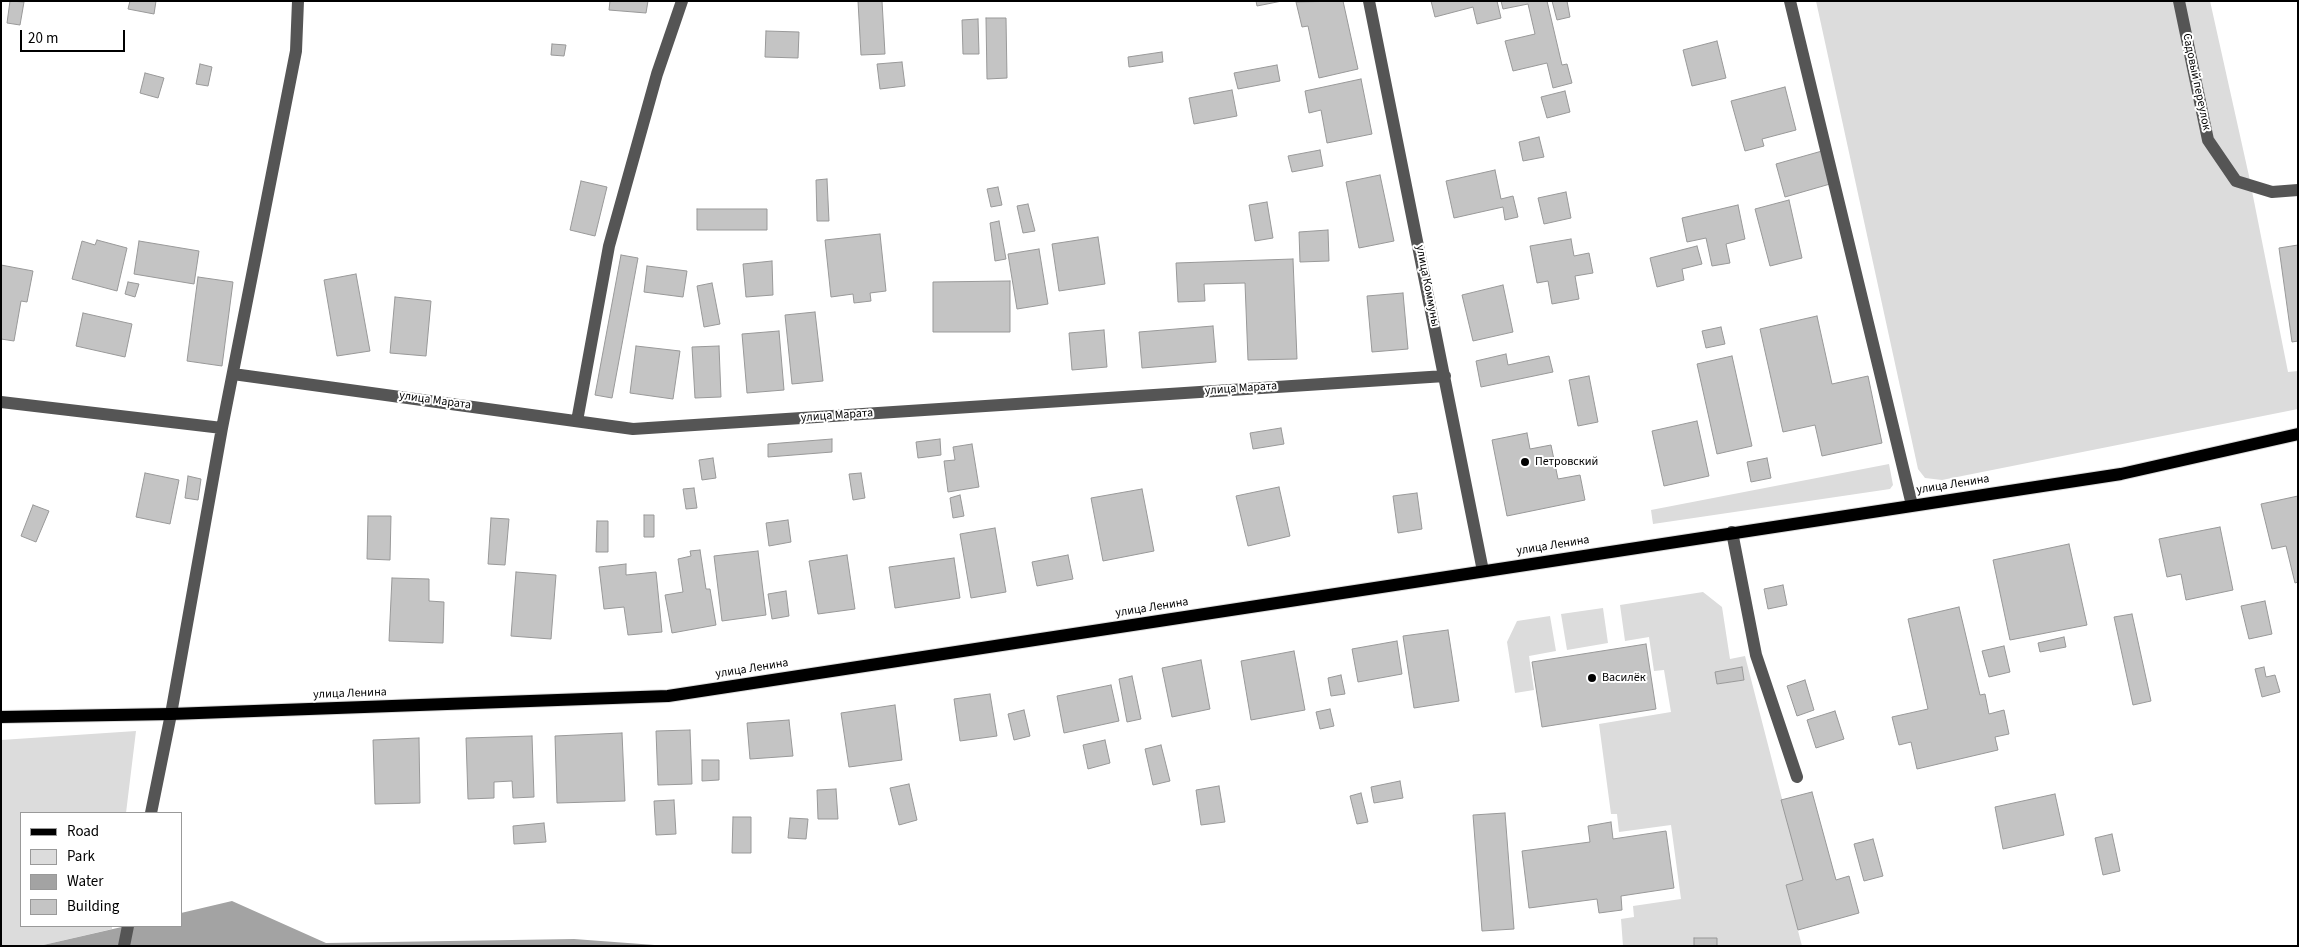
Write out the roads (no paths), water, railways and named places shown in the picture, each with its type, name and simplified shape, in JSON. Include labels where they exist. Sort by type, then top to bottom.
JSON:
[{"type":"main road","name":"улица Ленина","points":[[1,717],[171,714],[668,696],[2121,474],[2298,434]]},
{"type":"street","points":[[151,812],[171,714],[232,374],[296,51],[298,1]]},
{"type":"street","points":[[577,421],[609,246],[657,74],[682,1]]},
{"type":"street","name":"улица Коммуны","points":[[1369,1],[1483,571]]},
{"type":"street","points":[[1790,1],[1912,505]]},
{"type":"street","name":"Садовый переулок","points":[[2179,1],[2208,140],[2236,181],[2272,192],[2298,190]]},
{"type":"street","name":"улица Марата","points":[[232,374],[633,429],[1445,376]]},
{"type":"street","points":[[1,402],[222,428]]},
{"type":"street","points":[[1732,532],[1756,655],[1797,777]]},
{"type":"street","points":[[124,946],[128,927]]},
{"type":"water","points":[[232,901],[326,943],[574,939],[668,946],[39,946],[122,927],[182,927],[182,913]]},
{"type":"place","name":"Петровский","points":[[1525,462]]},
{"type":"place","name":"Василёк","points":[[1592,678]]}]
